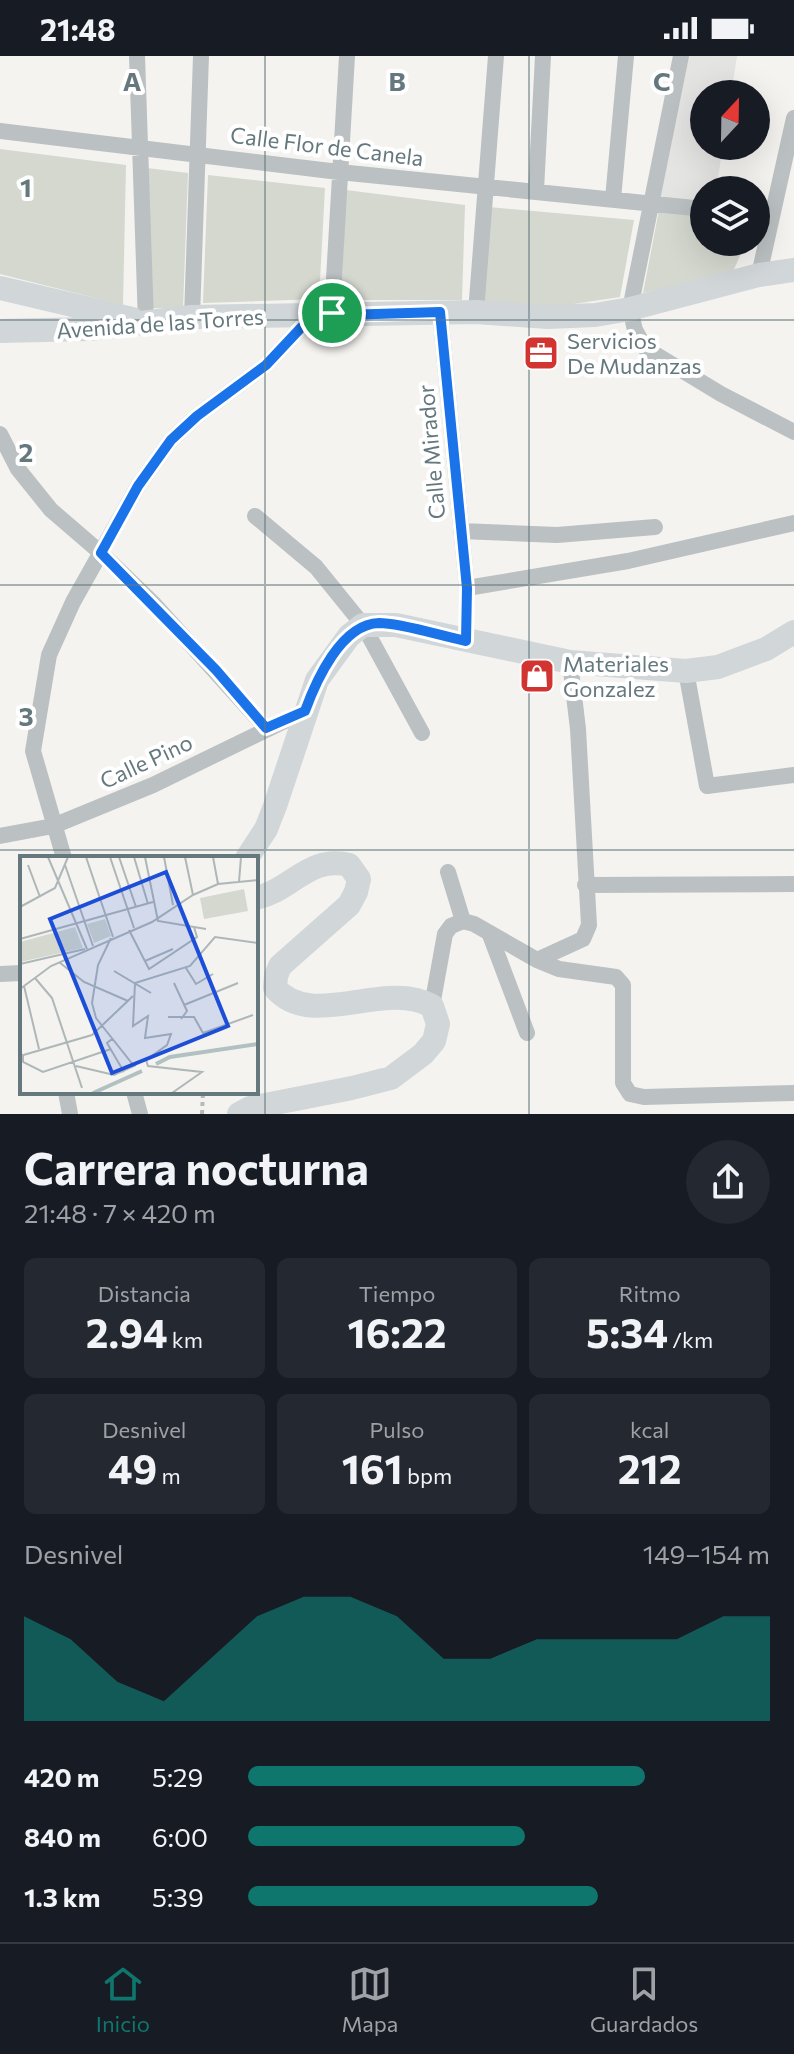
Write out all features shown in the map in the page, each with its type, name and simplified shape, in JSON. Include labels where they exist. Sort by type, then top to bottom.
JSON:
[{"type":"street","points":[[0,288],[146,323],[137,56]]},
{"type":"street","points":[[192,317],[201,56]]},
{"type":"street","points":[[63,856],[33,751],[49,655],[73,602],[138,486],[171,440],[197,416],[266,365],[322,314],[339,172],[347,56]]},
{"type":"street","points":[[476,312],[496,56]]},
{"type":"street","points":[[536,190],[543,56]]},
{"type":"street","points":[[613,199],[626,56]]},
{"type":"street","points":[[681,56],[630,309],[635,330],[645,348],[721,394],[794,432]]},
{"type":"street","points":[[770,194],[794,118]]},
{"type":"street","name":"Calle Flor de Canela","points":[[0,131],[339,172],[690,208]]},
{"type":"street","points":[[759,275],[761,256]]},
{"type":"street","name":"Avenida de las Torres","points":[[0,331],[89,329],[192,317],[440,312],[548,317],[595,315],[630,309],[759,275],[794,270]]},
{"type":"street","name":"Calle Mirador","points":[[440,312],[467,588],[628,561],[794,523]]},
{"type":"street","points":[[0,434],[18,469],[51,510],[101,553],[216,670],[266,728]]},
{"type":"street","points":[[255,516],[316,567],[363,625],[422,733]]},
{"type":"street","points":[[461,531],[557,535],[655,527]]},
{"type":"street","points":[[248,856],[266,829],[275,806],[317,680],[349,636],[363,625],[396,625],[570,662],[686,671],[718,667],[766,649],[794,632]]},
{"type":"street","points":[[537,960],[583,939],[589,925],[578,729],[570,662]]},
{"type":"street","points":[[686,671],[707,786],[794,775]]},
{"type":"street","name":"Calle Pino","points":[[0,836],[53,826],[153,785],[305,711]]},
{"type":"street","points":[[258,898],[270,895],[307,870],[333,861],[349,865],[359,879],[349,905],[280,966],[275,988],[285,1000],[301,1004],[401,996],[418,998],[432,1006]]},
{"type":"street","points":[[448,872],[463,921]]},
{"type":"street","points":[[585,885],[794,884]]},
{"type":"street","points":[[239,1114],[250,1108],[391,1078],[423,1054],[434,1041],[438,1024],[432,1006],[445,934],[451,926],[463,921],[559,969],[616,977],[623,985],[623,1083],[630,1094],[644,1097],[794,1093]]},
{"type":"street","points":[[490,935],[527,1033]]},
{"type":"street","points":[[0,974],[20,973]]},
{"type":"street","points":[[66,1094],[70,1114]]},
{"type":"street","points":[[135,1094],[140,1114]]},
{"type":"path","points":[[202,1114],[203,1094]]},
{"type":"shaded area","points":[[689,56],[737,56],[733,80],[690,80],[690,160],[721,160],[718,176],[690,176],[690,201],[660,199]]},
{"type":"shaded area","points":[[0,149],[126,165],[123,305],[0,274]]},
{"type":"shaded area","points":[[147,168],[188,173],[183,309],[150,308]]},
{"type":"shaded area","points":[[208,175],[325,188],[319,299],[203,303]]},
{"type":"shaded area","points":[[346,190],[465,205],[462,300],[341,300]]},
{"type":"shaded area","points":[[489,207],[634,220],[620,297],[547,308],[483,302]]},
{"type":"shaded area","points":[[659,210],[690,213],[690,256],[740,256],[732,274],[643,293]]},
{"type":"place","name":"Servicios De Mudanzas","points":[[541,353]]},
{"type":"place","name":"Materiales Gonzalez","points":[[537,676]]},
{"type":"route","points":[[440,312],[467,588],[466,641],[396,625],[363,625],[349,636],[317,680],[305,711],[266,728],[154,604],[101,553],[138,486],[171,440],[197,416],[266,365],[312,316],[332,313],[440,312]]}]
